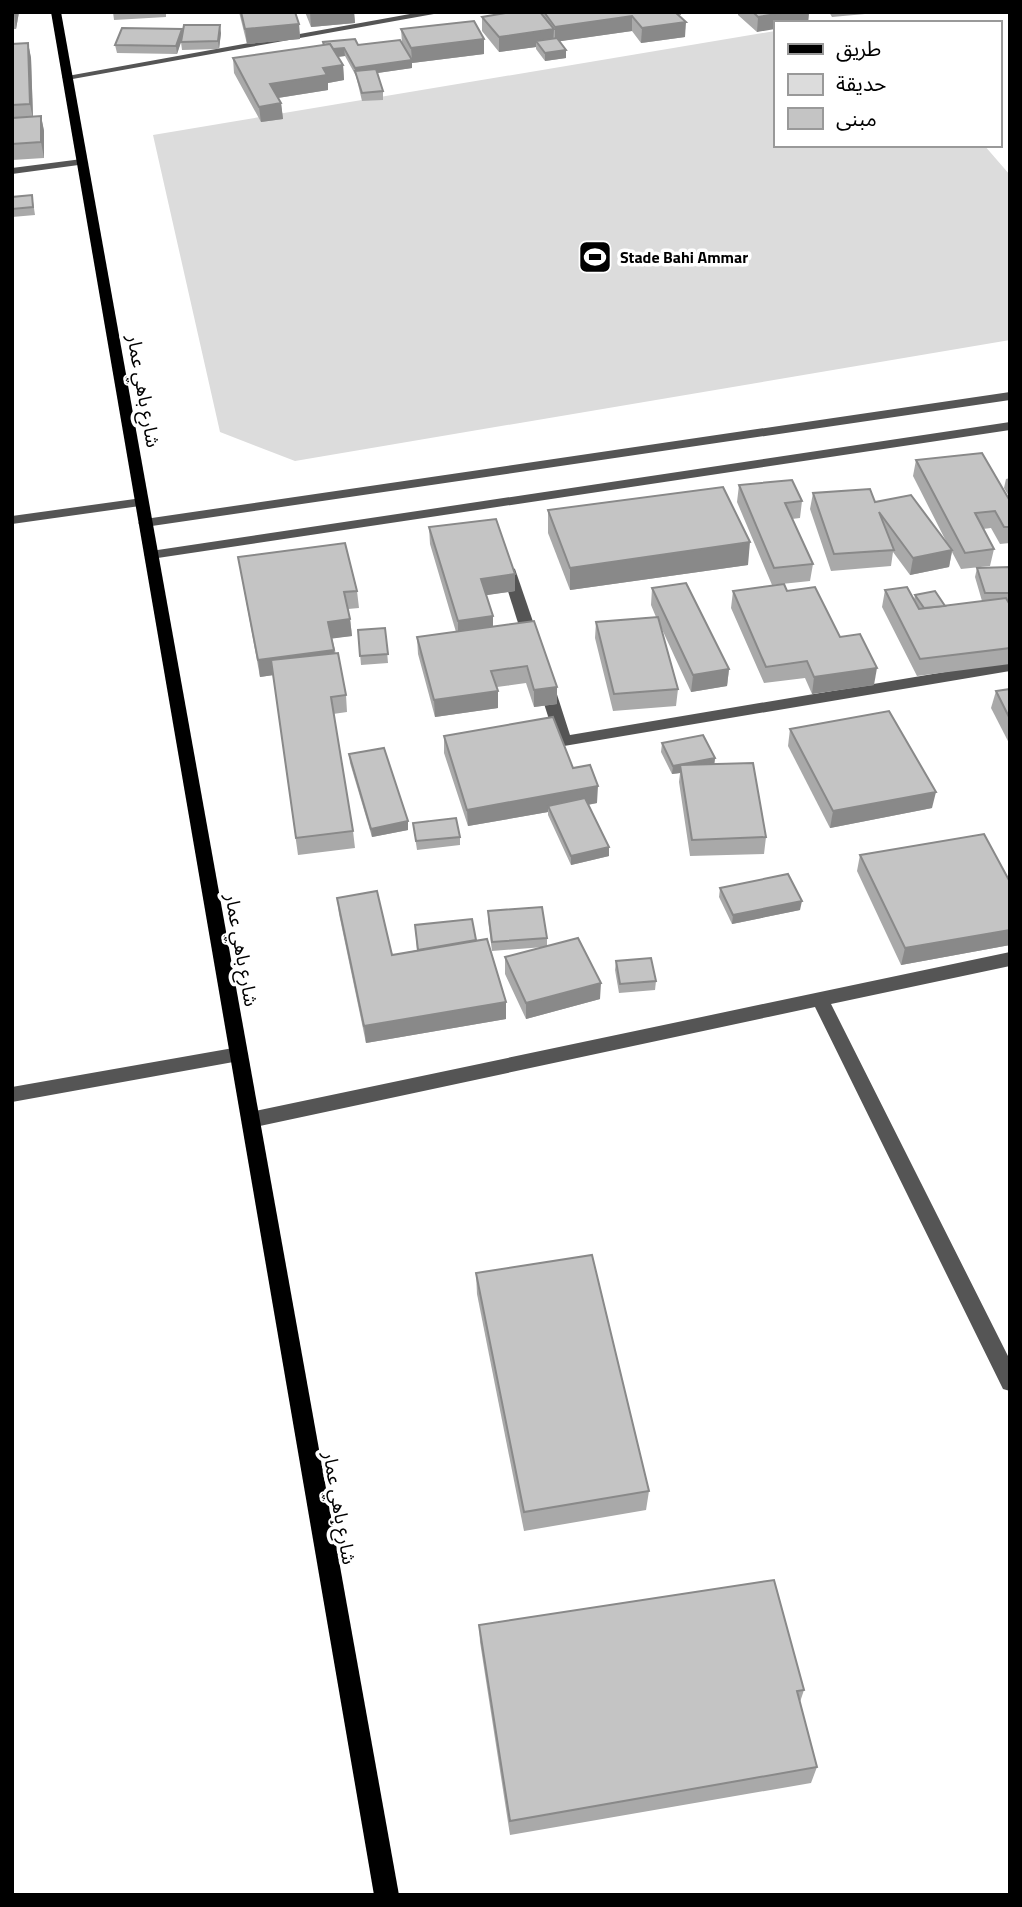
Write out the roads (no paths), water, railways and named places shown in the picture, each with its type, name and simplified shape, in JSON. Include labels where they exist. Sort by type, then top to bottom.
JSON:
[{"type":"main road","name":"شارع باهي عمار","points":[[56,12],[387,1895]]},
{"type":"street","points":[[358,12],[364,25]]},
{"type":"street","points":[[67,77],[440,12]]},
{"type":"street","points":[[12,171],[82,162]]},
{"type":"street","points":[[145,523],[1010,396]]},
{"type":"street","points":[[151,555],[489,511],[1010,426]]},
{"type":"street","points":[[12,520],[142,502]]},
{"type":"street","points":[[504,557],[564,741],[1010,666]]},
{"type":"street","points":[[251,1120],[1010,959]]},
{"type":"street","points":[[820,999],[1010,1382]]},
{"type":"street","points":[[12,1095],[240,1054]]},
{"type":"place","name":"Stade Bahi Ammar","points":[[595,257]]}]
